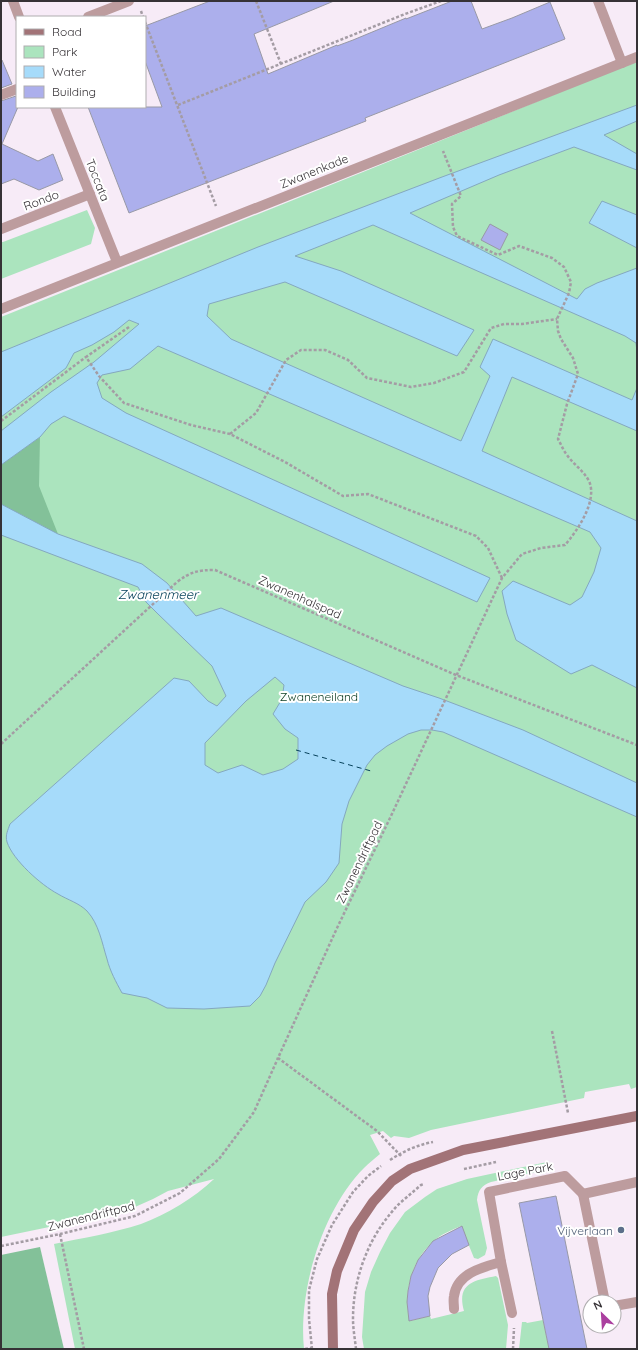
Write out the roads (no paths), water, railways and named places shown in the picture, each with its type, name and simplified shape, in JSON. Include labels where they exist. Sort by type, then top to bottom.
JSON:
[{"type":"street","points":[[13,1],[19,16]]},
{"type":"street","points":[[90,16],[128,1]]},
{"type":"street","points":[[598,1],[622,63]]},
{"type":"street","name":"Zwanenkade","points":[[1,309],[637,57]]},
{"type":"street","points":[[1,96],[16,89]]},
{"type":"street","name":"Toccata","points":[[54,108],[118,262]]},
{"type":"street","name":"Rondo","points":[[1,229],[90,194]]},
{"type":"street","points":[[333,1349],[332,1294],[337,1271],[354,1230],[373,1202],[392,1181],[410,1169],[463,1150],[637,1116]]},
{"type":"street","name":"Lage Park","points":[[512,1313],[501,1262],[489,1192],[565,1176],[583,1194]]},
{"type":"street","points":[[603,1294],[583,1194],[637,1182]]},
{"type":"street","points":[[454,1308],[454,1295],[459,1283],[469,1273],[484,1266],[501,1262]]},
{"type":"street","points":[[622,1305],[637,1302]]},
{"type":"water","points":[[637,105],[637,121],[604,135],[637,154],[637,170],[574,147],[499,175],[410,213],[577,299],[585,289],[637,268],[637,352],[636,343],[625,336],[373,225],[295,256],[341,271],[474,330],[457,356],[285,282],[209,304],[207,316],[231,339],[461,441],[490,376],[480,367],[493,339],[632,400],[637,388],[637,431],[512,377],[482,451],[637,521],[637,688],[592,665],[571,674],[516,640],[507,614],[502,591],[513,581],[570,605],[582,597],[594,572],[601,548],[590,532],[158,346],[130,369],[102,375],[97,383],[102,398],[126,413],[490,578],[477,602],[64,416],[51,424],[40,437],[1,465],[1,431],[51,392],[94,362],[139,324],[129,320],[114,332],[92,345],[74,353],[66,368],[1,417],[1,352],[258,247]]},
{"type":"water","points":[[602,201],[637,215],[637,248],[589,223]]},
{"type":"water","name":"Zwanenmeer","points":[[1,504],[58,534],[142,564],[167,583],[196,616],[221,608],[403,686],[523,730],[637,783],[637,817],[443,732],[421,730],[408,734],[375,755],[367,765],[349,801],[342,824],[339,863],[326,882],[305,902],[275,963],[266,985],[260,996],[250,1006],[204,1009],[167,1008],[147,998],[122,993],[111,972],[100,934],[91,916],[80,906],[44,885],[21,864],[10,849],[6,839],[10,824],[174,678],[189,681],[208,701],[217,706],[226,696],[212,666],[146,602],[138,587],[1,535]],"holes":[[[275,677],[284,685],[282,699],[273,714],[285,729],[298,738],[298,759],[283,769],[263,775],[242,765],[218,773],[205,765],[205,743],[246,701]]]},
{"type":"place","name":"Vijverlaan","points":[[621,1230]]},
{"type":"park label","name":"Zwaneneiland","points":[[319,696]]}]
